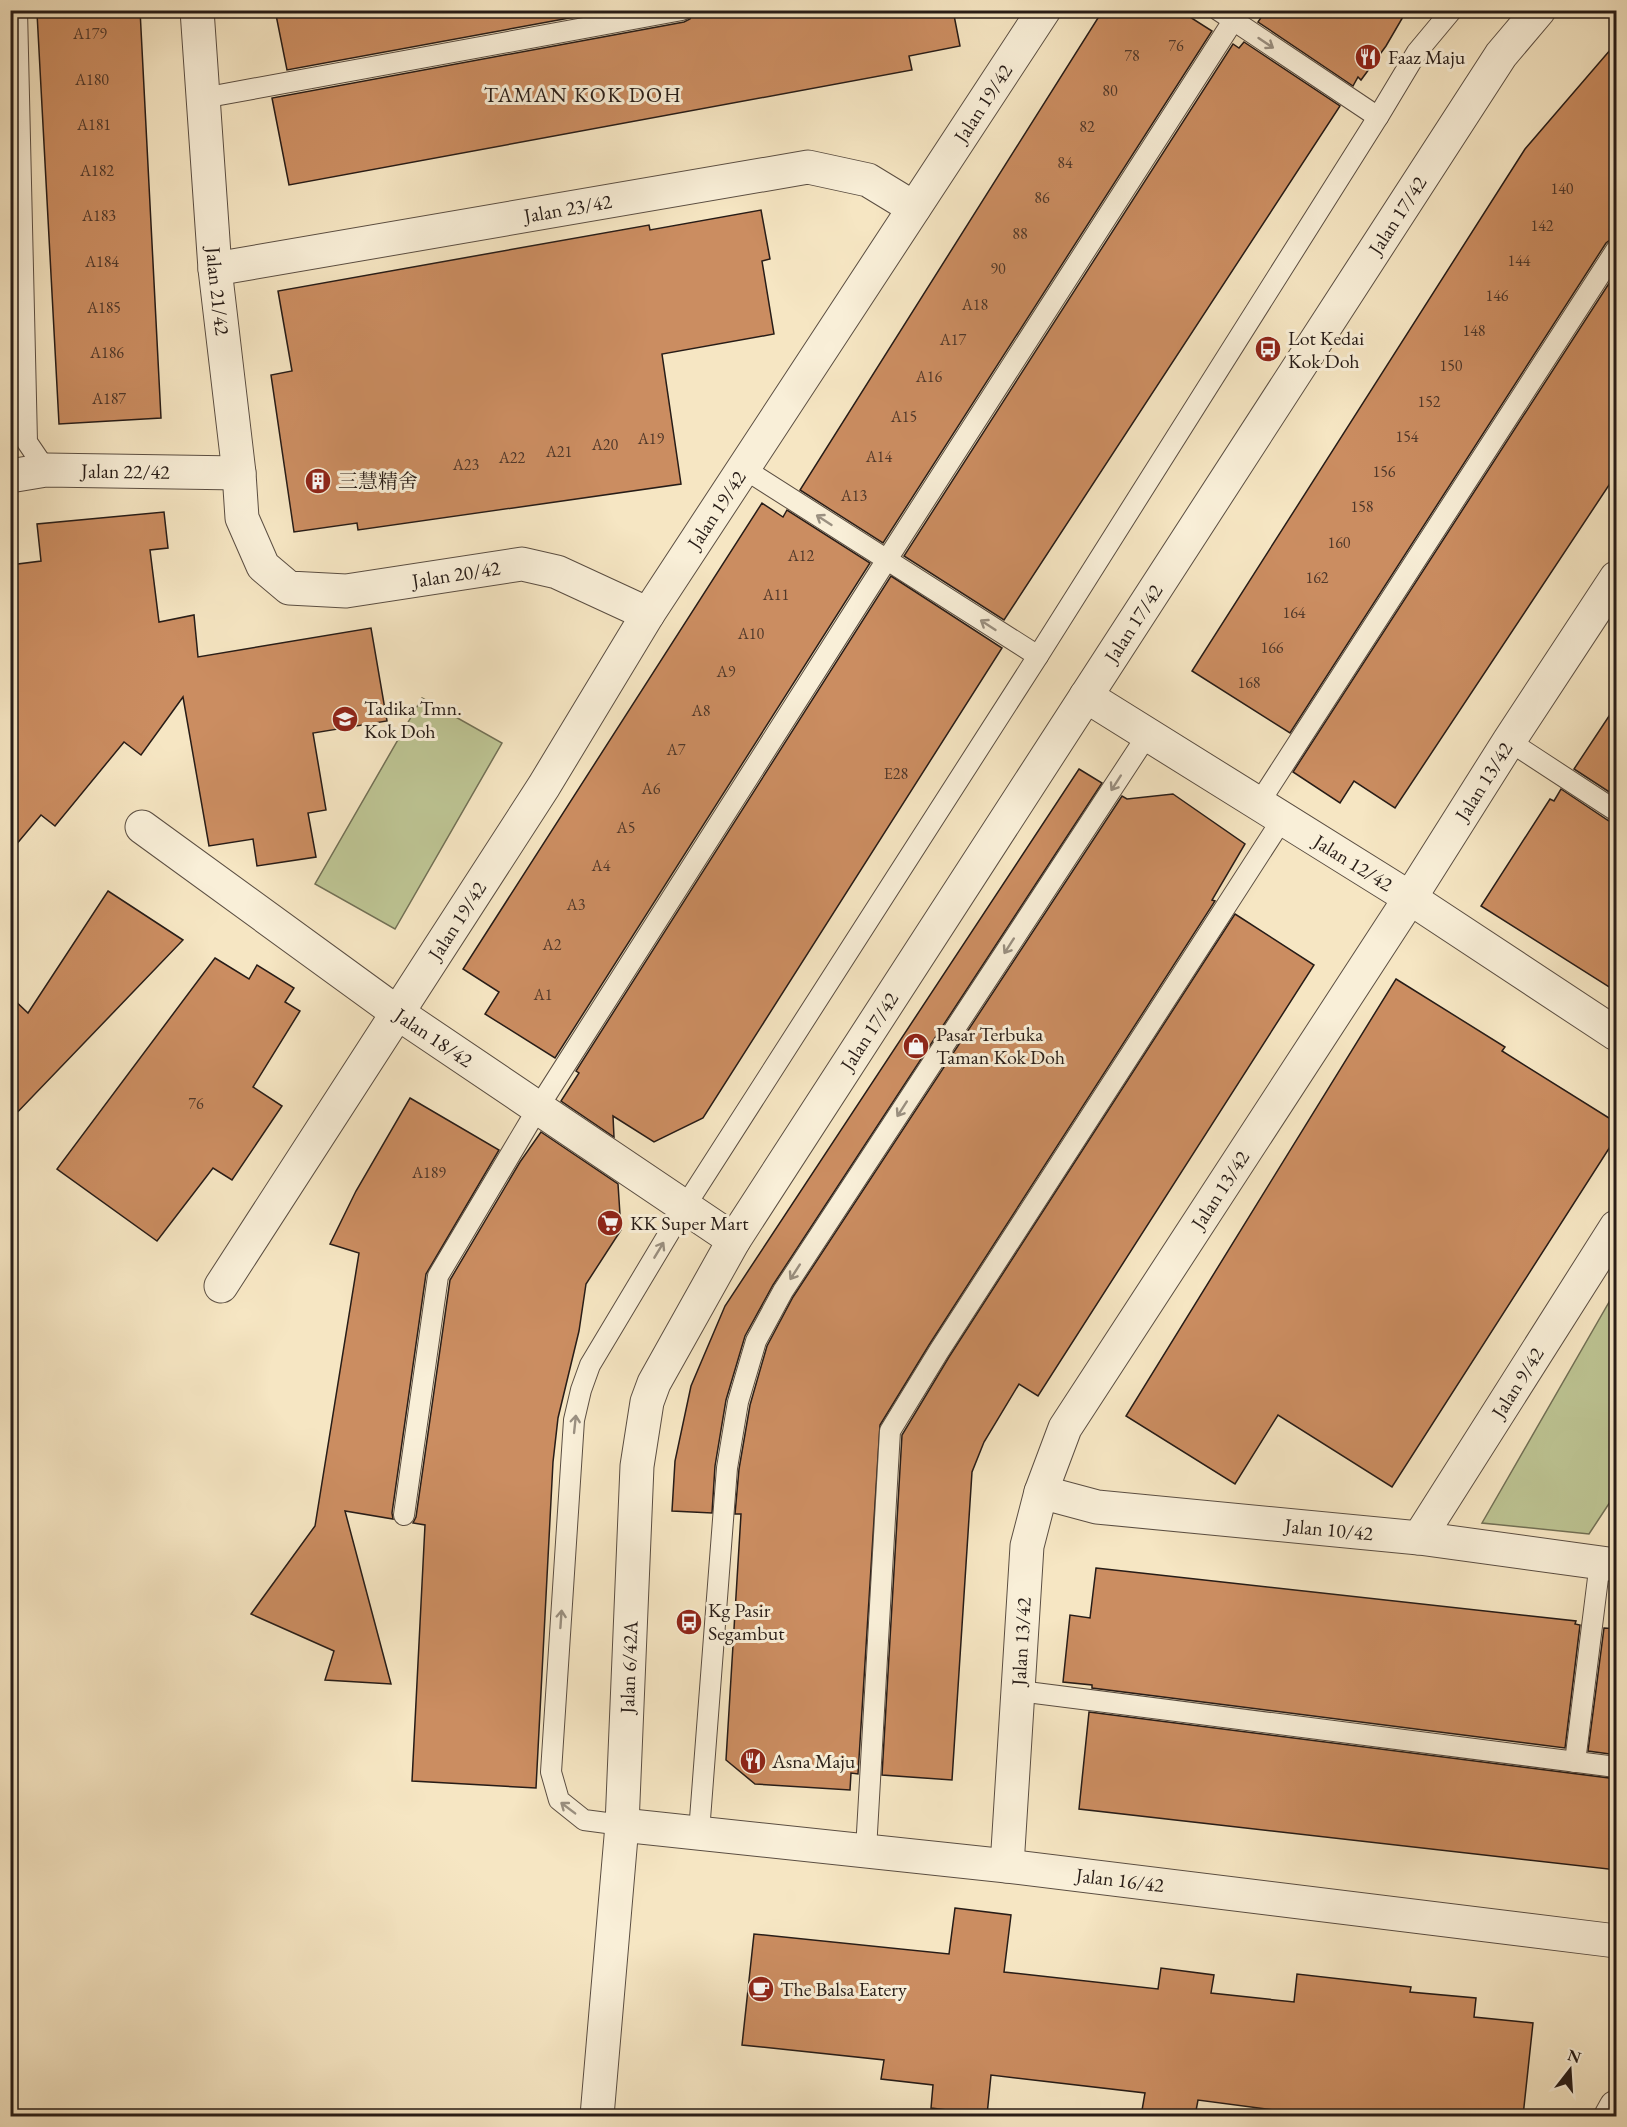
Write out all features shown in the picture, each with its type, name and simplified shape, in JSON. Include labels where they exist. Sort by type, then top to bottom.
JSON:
[{"type":"street","name":"Jalan 21/42","points":[[197,10],[215,269],[240,473],[242,518],[263,566]]},
{"type":"street","name":"Jalan 19/42","points":[[221,1286],[399,1014],[544,786],[648,614],[1044,10]]},
{"type":"street","name":"Jalan 17/42","points":[[734,1240],[1501,56],[1539,10]]},
{"type":"street","name":"Jalan 23/42","points":[[215,269],[808,167],[868,180],[915,208]]},
{"type":"street","name":"Jalan 22/42","points":[[10,476],[46,470],[240,473]]},
{"type":"street","name":"Jalan 20/42","points":[[263,566],[289,588],[346,591],[522,564],[557,572],[648,614]]},
{"type":"street","name":"Jalan 13/42","points":[[1007,1866],[1028,1546],[1041,1492],[1065,1428],[1410,898],[1509,741],[1613,593]]},
{"type":"street","name":"Jalan 12/42","points":[[1086,696],[1410,898],[1617,1034]]},
{"type":"street","name":"Jalan 18/42","points":[[142,827],[399,1014],[734,1240]]},
{"type":"street","name":"Jalan 9/42","points":[[1419,1538],[1617,1227]]},
{"type":"street","name":"Jalan 6/42A","points":[[597,2116],[622,1826],[637,1466],[643,1420],[654,1383],[734,1240]]},
{"type":"street","name":"Jalan 10/42","points":[[1041,1492],[1097,1507],[1419,1538],[1608,1564]]},
{"type":"street","name":"Jalan 16/42","points":[[622,1826],[699,1832],[1007,1866],[1617,1941]]},
{"type":"street","points":[[1611,2116],[1617,2107]]},
{"type":"lane","points":[[17,10],[27,442],[46,470]]},
{"type":"lane","points":[[203,98],[622,16],[682,10]]},
{"type":"lane","points":[[622,1826],[584,1820],[559,1800],[551,1772],[574,1420],[590,1365],[684,1208],[1038,656],[1417,52],[1452,10]]},
{"type":"lane","points":[[404,1515],[438,1276],[538,1108],[887,560],[1230,14],[1378,117]]},
{"type":"lane","points":[[866,1850],[890,1431],[1617,250]]},
{"type":"lane","points":[[743,468],[1038,656]]},
{"type":"lane","points":[[699,1832],[727,1468],[738,1402],[756,1341],[783,1291],[1148,734]]},
{"type":"lane","points":[[1509,741],[1617,811]]},
{"type":"lane","points":[[1575,1762],[1608,1564]]},
{"type":"lane","points":[[1019,1691],[1617,1767]]},
{"type":"green space","points":[[422,698],[502,743],[395,929],[315,884]]},
{"type":"green space","points":[[1616,1290],[1616,1493],[1589,1534],[1482,1523]]},
{"type":"building","points":[[140,10],[161,418],[59,424],[37,13]]},
{"type":"building","points":[[275,10],[613,10],[287,70]]},
{"type":"building","points":[[694,10],[953,10],[960,46],[909,56],[912,70],[289,185],[272,98],[684,22],[690,19]]},
{"type":"building","points":[[1103,10],[1179,10],[1212,31],[883,543],[800,490]]},
{"type":"building","points":[[1266,10],[1407,10],[1386,46],[1361,80],[1358,77],[1353,86],[1258,22]]},
{"type":"building","points":[[1244,42],[1340,106],[1004,620],[904,556],[1233,44],[1239,48]]},
{"type":"building","points":[[1617,42],[1617,238],[1606,243],[1290,733],[1192,671],[1525,149]]},
{"type":"building","points":[[761,210],[770,259],[762,261],[774,334],[662,354],[681,484],[358,530],[357,523],[294,532],[271,375],[292,371],[278,291],[649,225],[650,230]]},
{"type":"building","points":[[1617,271],[1617,473],[1395,808],[1354,781],[1340,803],[1293,772]]},
{"type":"building","points":[[762,503],[783,517],[787,510],[870,563],[555,1058],[485,1014],[499,992],[463,969]]},
{"type":"building","points":[[164,512],[168,548],[150,550],[159,622],[194,615],[198,657],[371,628],[387,721],[313,733],[326,810],[308,813],[316,857],[257,866],[253,839],[209,846],[183,697],[141,755],[124,742],[55,826],[41,815],[10,852],[10,565],[41,561],[37,524]]},
{"type":"building","points":[[891,576],[1002,648],[703,1118],[654,1142],[613,1116],[614,1137],[561,1101],[579,1073],[576,1071]]},
{"type":"building","points":[[1617,704],[1617,797],[1574,769]]},
{"type":"building","name":"Pasar Terbuka Taman Kok Doh","points":[[1079,769],[1102,783],[773,1285],[745,1336],[726,1400],[715,1466],[712,1513],[672,1511],[675,1461],[691,1386],[725,1306]]},
{"type":"building","points":[[1561,789],[1609,821],[1617,823],[1617,992],[1481,906],[1550,799],[1554,801]]},
{"type":"building","points":[[1173,794],[1245,844],[1212,900],[1215,901],[929,1345],[880,1425],[858,1774],[851,1773],[850,1790],[755,1784],[726,1760],[741,1514],[735,1514],[739,1469],[750,1405],[767,1346],[793,1297],[1122,796],[1127,799]]},
{"type":"building","points":[[108,891],[183,940],[10,1120],[10,996],[28,1013]]},
{"type":"building","points":[[1235,914],[1314,965],[1038,1396],[1019,1384],[984,1442],[972,1472],[952,1780],[882,1775],[902,1435],[949,1357]]},
{"type":"building","points":[[215,958],[249,979],[257,965],[294,988],[285,1002],[300,1011],[253,1087],[282,1106],[232,1180],[213,1168],[157,1241],[57,1169]]},
{"type":"building","points":[[1396,979],[1505,1047],[1502,1051],[1617,1123],[1617,1136],[1392,1487],[1278,1415],[1235,1484],[1126,1416]]},
{"type":"building","points":[[410,1098],[499,1150],[426,1274],[393,1519],[345,1511],[391,1684],[325,1680],[334,1651],[251,1614],[315,1526],[359,1253],[330,1244],[356,1191]]},
{"type":"building","points":[[541,1132],[618,1184],[621,1230],[586,1284],[579,1331],[558,1418],[553,1462],[536,1788],[412,1781],[425,1525],[413,1523],[416,1517],[450,1280],[520,1162]]},
{"type":"building","points":[[1096,1568],[1576,1621],[1575,1624],[1580,1625],[1565,1748],[1092,1688],[1092,1685],[1063,1682],[1070,1615],[1090,1618]]},
{"type":"building","points":[[1604,1628],[1617,1629],[1617,1755],[1588,1751]]},
{"type":"building","points":[[1089,1712],[1617,1779],[1617,1870],[1079,1809]]},
{"type":"building","points":[[955,1908],[1011,1915],[1004,1972],[1158,1989],[1161,1968],[1214,1975],[1211,1993],[1294,2002],[1297,1974],[1411,1987],[1410,1992],[1476,1998],[1474,2017],[1533,2023],[1523,2116],[1280,2116],[1281,2111],[1198,2100],[1195,2116],[1141,2116],[1145,2093],[991,2075],[987,2115],[931,2108],[933,2085],[881,2079],[884,2060],[742,2045],[754,1934],[949,1954]]},
{"type":"place","name":"Faaz Maju","points":[[1368,57]]},
{"type":"place","name":"Lot Kedai Kok Doh","points":[[1268,349]]},
{"type":"place","name":"三慧精舍","points":[[318,481]]},
{"type":"place","name":"Tadika Tmn. Kok Doh","points":[[345,719]]},
{"type":"place","name":"Pasar Terbuka Taman Kok Doh","points":[[916,1046]]},
{"type":"place","name":"KK Super Mart","points":[[610,1223]]},
{"type":"place","name":"Kg Pasir Segambut","points":[[689,1622]]},
{"type":"place","name":"Asna Maju","points":[[753,1761]]},
{"type":"place","name":"The Balsa Eatery","points":[[761,1989]]},
{"type":"district","name":"TAMAN KOK DOH","points":[[583,94]]}]
